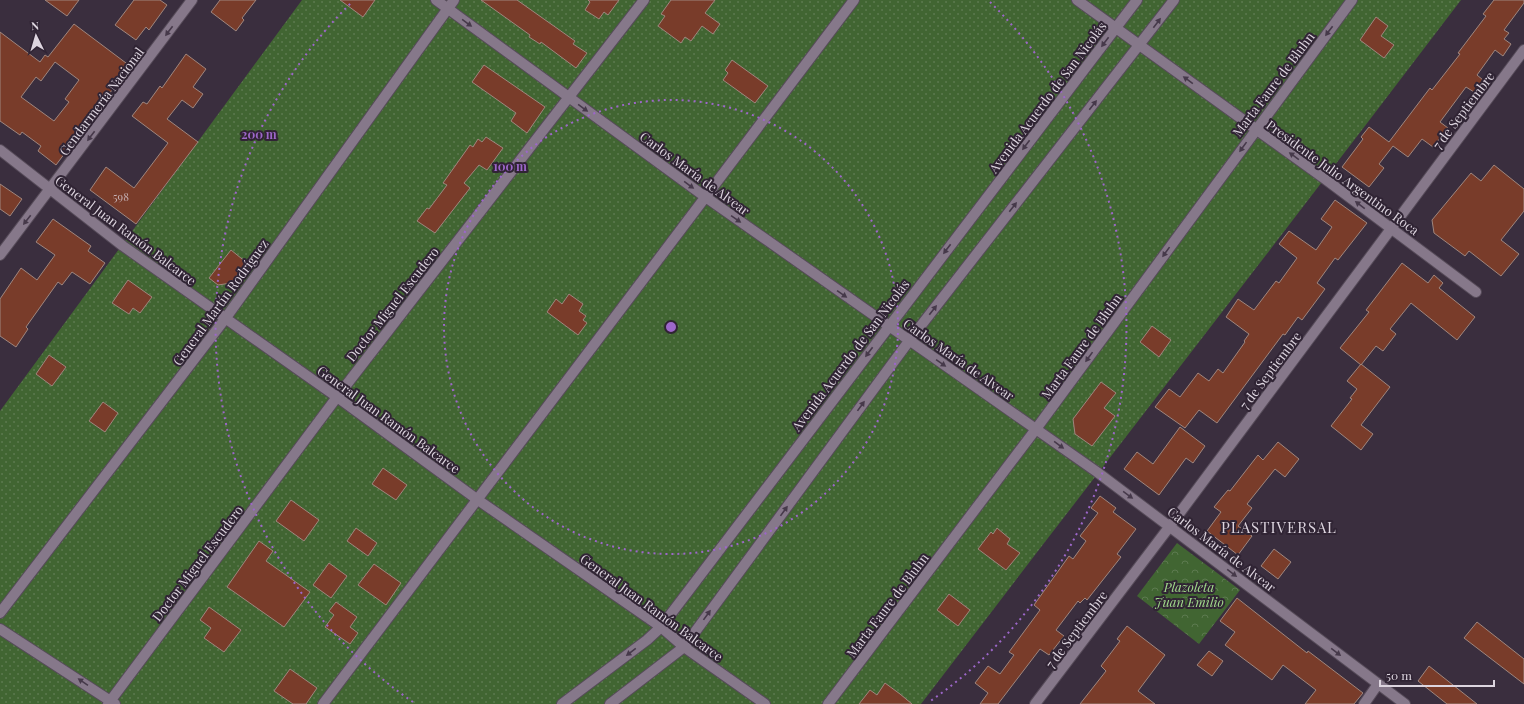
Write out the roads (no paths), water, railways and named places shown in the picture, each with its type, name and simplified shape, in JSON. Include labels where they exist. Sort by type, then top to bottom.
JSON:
[{"type":"street","name":"Gendarmería Nacional","points":[[0,255],[51,190],[192,0]]},
{"type":"street","name":"Carlos María de Alvear","points":[[436,0],[704,196],[1036,429],[1170,526],[1405,704]]},
{"type":"street","name":"General Martín Rodríguez","points":[[0,613],[225,319],[454,0]]},
{"type":"street","name":"Doctor Miguel Escudero","points":[[111,703],[337,397],[644,0]]},
{"type":"street","points":[[323,704],[478,500],[704,196],[854,0]]},
{"type":"street","name":"Presidente Julio Argentino Roca","points":[[1077,0],[1256,129],[1476,292]]},
{"type":"street","name":"Avenida Acuerdo de San Nicolás","points":[[562,704],[647,640],[661,627],[888,326],[1137,0]]},
{"type":"street","points":[[610,704],[684,647],[909,341],[1174,0]]},
{"type":"street","name":"Marta Faure de Bluhn","points":[[828,704],[1036,429],[1352,0]]},
{"type":"street","name":"7 de Septiembre","points":[[1035,704],[1170,526],[1524,50]]},
{"type":"street","name":"General Juan Ramón Balcarce","points":[[0,150],[123,246],[337,397],[478,500],[661,627],[684,647],[765,704]]},
{"type":"street","points":[[0,629],[111,703]]},
{"type":"street","points":[[1364,704],[1378,684]]},
{"type":"district","name":"PLASTIVERSAL","points":[[1279,527]]},
{"type":"park label","name":"Plazoleta Juan Emilio","points":[[1189,594]]}]
